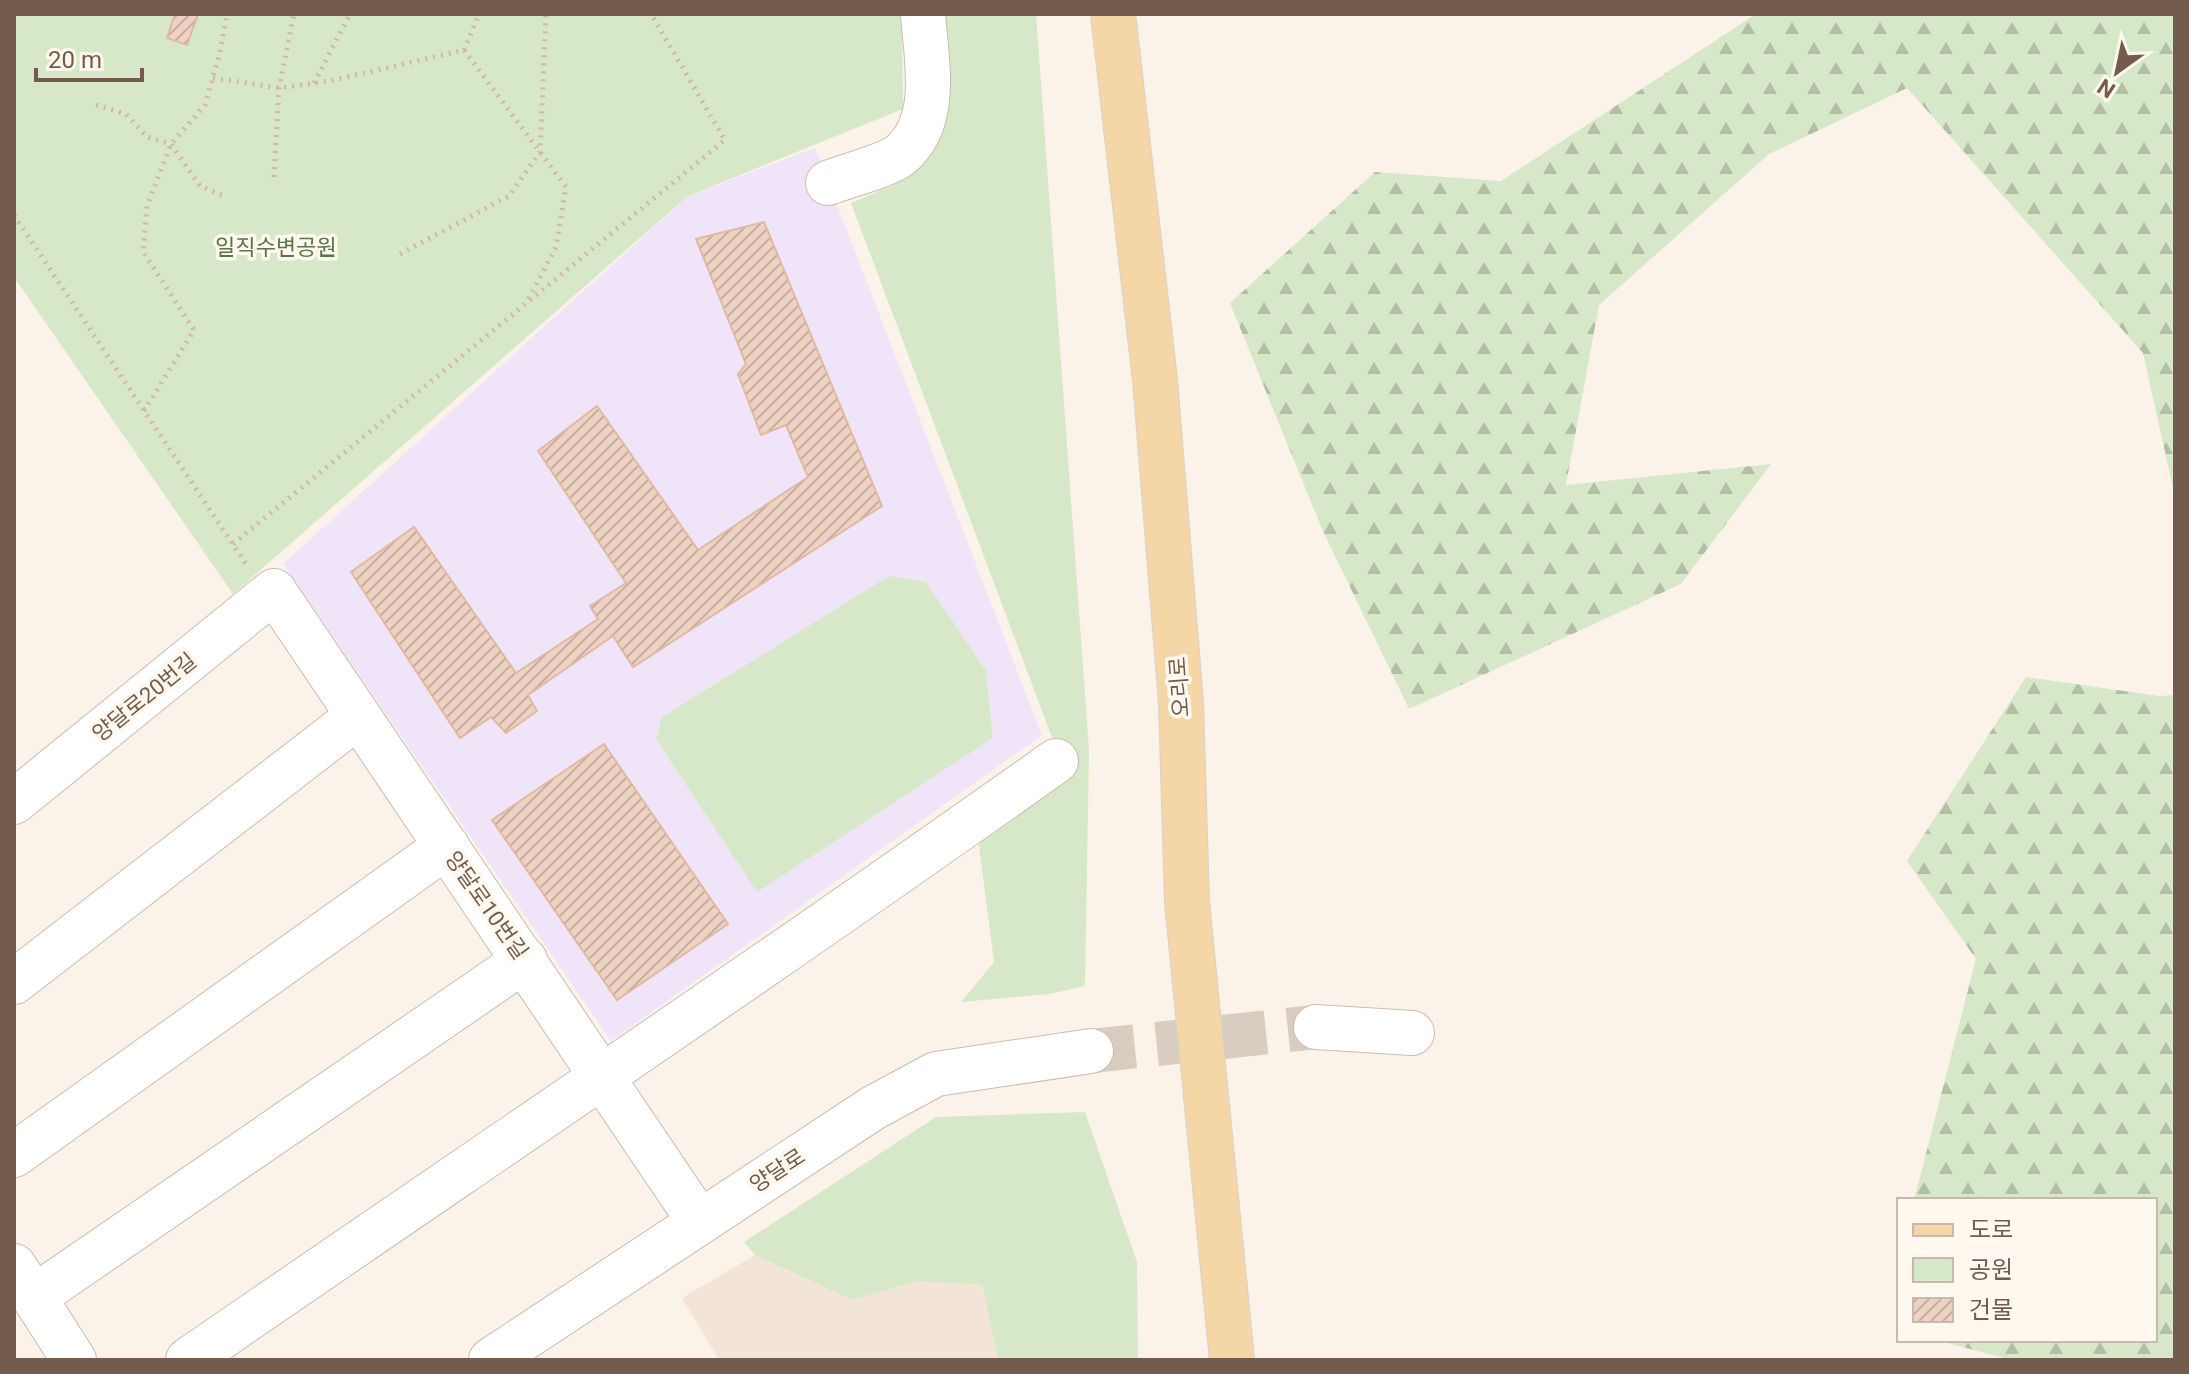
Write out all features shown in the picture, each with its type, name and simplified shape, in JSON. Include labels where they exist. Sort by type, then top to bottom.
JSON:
[{"type":"main road","name":"오리로","points":[[1113,14],[1156,396],[1181,703],[1187,902],[1232,1360]]},
{"type":"street","points":[[828,183],[898,156],[918,131],[928,107],[923,14]]},
{"type":"street","name":"양달로10번길","points":[[262,580],[525,960],[699,1221]]},
{"type":"street","name":"양달로20번길","points":[[14,802],[262,580]]},
{"type":"street","points":[[14,982],[357,717]]},
{"type":"street","points":[[188,1360],[840,915],[1056,761]]},
{"type":"street","points":[[14,1155],[447,846]]},
{"type":"street","points":[[74,1360],[24,1281],[525,960]]},
{"type":"street","points":[[1316,1027],[1412,1033]]},
{"type":"street","name":"양달로","points":[[491,1360],[873,1108],[936,1074],[1091,1051]]},
{"type":"path","points":[[144,411],[194,330],[143,252],[147,206],[171,144],[205,105],[227,14]]},
{"type":"path","points":[[274,177],[279,88],[294,14]]},
{"type":"path","points":[[314,83],[350,14]]},
{"type":"path","points":[[464,50],[479,14]]},
{"type":"path","points":[[400,254],[509,196],[540,152],[546,14]]},
{"type":"path","points":[[233,544],[725,140],[651,14]]},
{"type":"path","points":[[213,78],[279,88],[464,50]]},
{"type":"path","points":[[464,50],[566,187],[556,247],[527,303]]},
{"type":"path","points":[[96,105],[126,114],[147,137],[171,144],[200,186],[226,197]]},
{"type":"path","points":[[14,215],[233,544],[262,580]]},
{"type":"shaded area","points":[[815,148],[1042,735],[611,1041],[283,564],[688,196]]},
{"type":"shaded area","points":[[755,1255],[852,1300],[918,1281],[982,1285],[998,1360],[719,1360],[682,1298]]},
{"type":"green space","name":"일직수변공원","points":[[14,14],[902,14],[903,109],[688,196],[233,594],[14,277]]},
{"type":"green space","points":[[940,14],[1036,14],[1089,750],[1085,986],[1049,994],[961,1002],[994,962],[973,800],[1056,748],[851,203],[894,185],[923,158],[943,130]]},
{"type":"green space","points":[[1756,14],[2175,14],[2175,497],[2143,353],[1907,88],[1769,154],[1599,305],[1566,485],[1771,464],[1681,584],[1409,709],[1322,529],[1230,303],[1375,172],[1501,181]]},
{"type":"green space","points":[[889,576],[926,582],[986,671],[993,738],[757,892],[656,739],[662,717]]},
{"type":"green space","points":[[2026,677],[2159,696],[2175,695],[2175,1360],[2011,1360],[1944,1342],[2157,1342],[2157,1198],[1915,1198],[1976,959],[1907,861]]},
{"type":"green space","points":[[1085,1112],[1137,1262],[1138,1360],[998,1360],[982,1285],[918,1281],[852,1300],[755,1255],[744,1242],[936,1117]]},
{"type":"building","points":[[175,14],[198,14],[187,45],[167,38]]},
{"type":"building","points":[[764,222],[882,506],[633,667],[613,636],[528,695],[537,711],[506,733],[491,717],[460,738],[351,572],[414,527],[516,673],[598,619],[590,606],[626,583],[538,451],[597,406],[698,550],[808,477],[786,425],[761,435],[738,374],[746,364],[696,239]]},
{"type":"building","points":[[604,744],[728,924],[617,1000],[492,820]]},
{"type":"tunnel","points":[[1091,1051],[1316,1027]]}]
